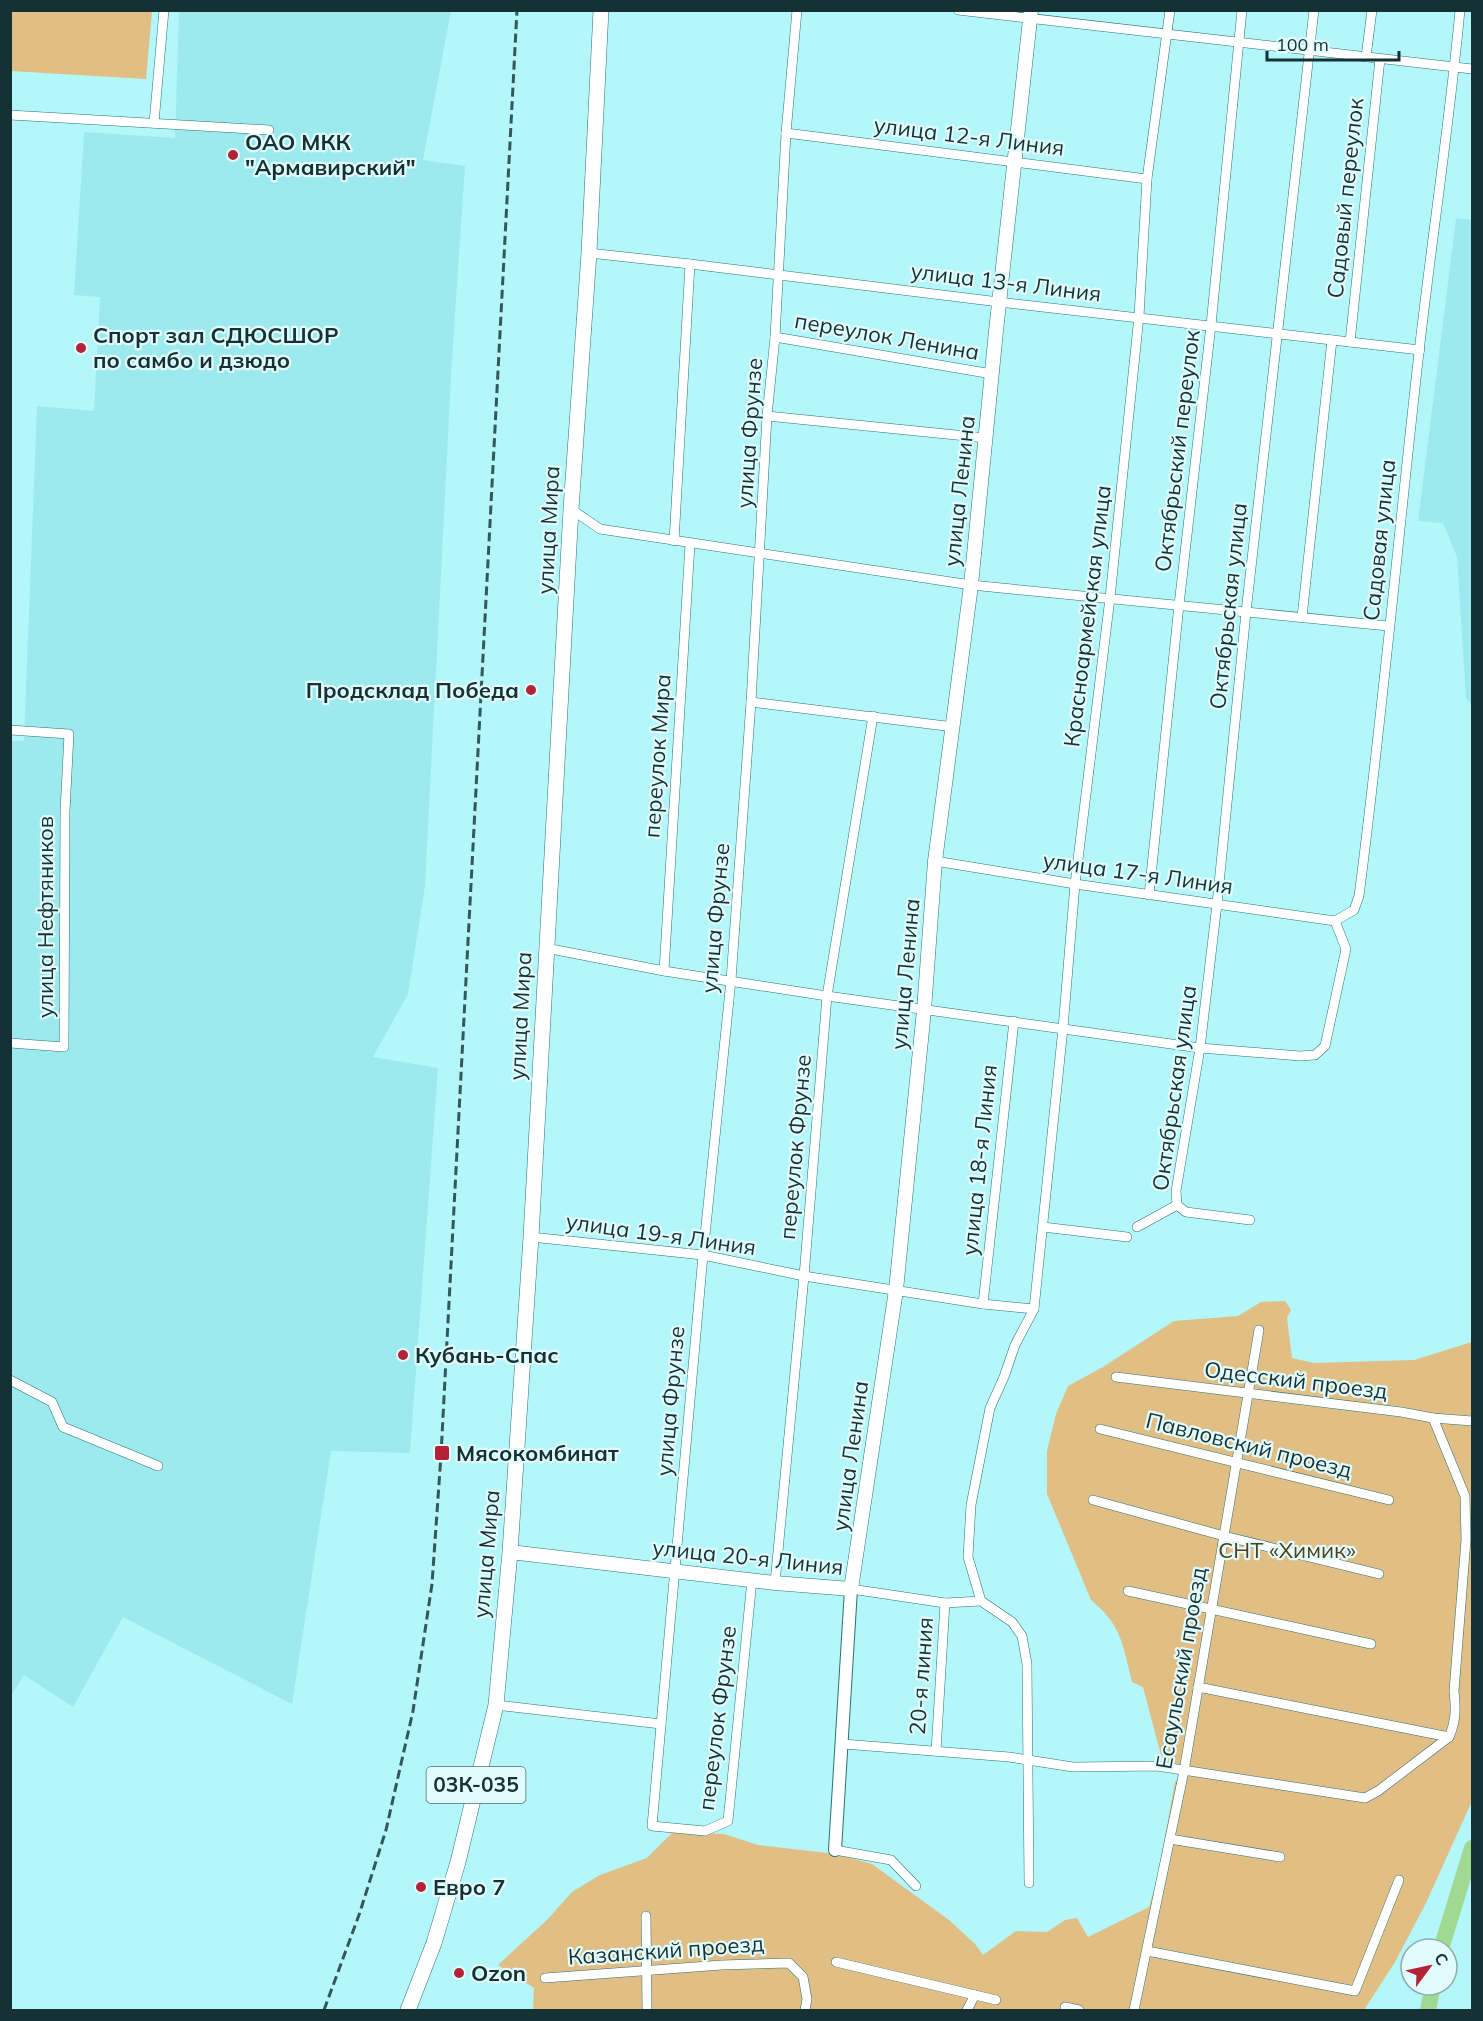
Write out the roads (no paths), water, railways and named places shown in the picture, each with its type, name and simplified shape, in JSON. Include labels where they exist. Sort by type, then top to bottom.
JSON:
[{"type":"main road","name":"улица Мира","points":[[408,2010],[434,1943],[458,1862],[496,1705],[510,1552],[531,1237],[571,509],[589,253],[601,10]]},
{"type":"main road","name":"улица Ленина","points":[[851,1589],[896,1290],[924,1010],[936,861],[971,585],[1031,15]]},
{"type":"main road","name":"улица 20-я Линия","points":[[510,1552],[775,1583],[851,1589]]},
{"type":"street","points":[[154,123],[164,10]]},
{"type":"street","name":"улица Фрунзе","points":[[652,1826],[703,1255],[731,980],[752,702],[767,416],[775,337],[786,133],[797,10]]},
{"type":"street","points":[[958,10],[1031,15],[1168,35],[1473,69]]},
{"type":"street","name":"Красноармейская улица","points":[[981,1601],[968,1557],[971,1504],[990,1408],[1015,1345],[1034,1309],[1063,1028],[1075,884],[1110,598],[1139,316],[1147,179],[1170,10]]},
{"type":"street","name":"Октябрьский переулок","points":[[1149,895],[1211,325],[1242,10]]},
{"type":"street","name":"Октябрьская улица","points":[[1250,1220],[1186,1212],[1178,1205],[1176,1191],[1200,1047],[1217,904],[1246,612],[1314,10]]},
{"type":"street","points":[[1366,57],[1372,10]]},
{"type":"street","name":"Садовая улица","points":[[1335,921],[1354,910],[1359,896],[1460,10]]},
{"type":"street","name":"Садовый переулок","points":[[1350,342],[1380,58]]},
{"type":"street","points":[[10,115],[269,130]]},
{"type":"street","name":"улица 12-я Линия","points":[[786,133],[1014,160],[1147,179]]},
{"type":"street","name":"улица 13-я Линия","points":[[589,253],[1420,350]]},
{"type":"street","points":[[674,541],[690,264]]},
{"type":"street","name":"переулок Ленина","points":[[775,337],[992,374]]},
{"type":"street","points":[[1302,617],[1332,340]]},
{"type":"street","points":[[767,416],[986,438]]},
{"type":"street","points":[[571,509],[600,529],[971,585],[1388,626]]},
{"type":"street","name":"переулок Мира","points":[[664,971],[690,544]]},
{"type":"street","points":[[752,702],[954,728]]},
{"type":"street","name":"переулок Фрунзе","points":[[775,1583],[827,996],[873,716]]},
{"type":"street","name":"улица Нефтяников","points":[[10,730],[69,734],[65,811],[64,1047],[10,1043]]},
{"type":"street","name":"улица 17-я Линия","points":[[936,861],[1075,884],[1335,921]]},
{"type":"street","points":[[546,948],[664,971],[924,1010],[1200,1047],[1300,1056],[1315,1055],[1324,1046],[1346,949],[1335,921]]},
{"type":"street","name":"улица 18-я Линия","points":[[983,1304],[1014,1021]]},
{"type":"street","name":"Октябрьская улица","points":[[1137,1227],[1178,1205]]},
{"type":"street","points":[[1043,1227],[1128,1237]]},
{"type":"street","name":"улица 19-я Линия","points":[[531,1237],[703,1255],[804,1276],[983,1304],[1034,1309]]},
{"type":"street","name":"Есаульский проезд","points":[[1134,2010],[1184,1771],[1259,1330]]},
{"type":"street","name":"Одесский проезд","points":[[1116,1377],[1401,1412],[1433,1419],[1473,1421]]},
{"type":"street","points":[[10,1380],[52,1402],[63,1426],[158,1466]]},
{"type":"street","points":[[843,1744],[1009,1757],[1073,1767],[1157,1766],[1365,1798],[1378,1791],[1449,1737],[1455,1724],[1454,1691],[1466,1540],[1465,1496],[1433,1419]]},
{"type":"street","name":"Павловский проезд","points":[[1100,1429],[1389,1500]]},
{"type":"street","points":[[1093,1500],[1224,1536],[1379,1574]]},
{"type":"street","name":"переулок Фрунзе","points":[[652,1826],[705,1831],[728,1821],[752,1580]]},
{"type":"street","name":"улица 20-я Линия","points":[[851,1589],[945,1603],[981,1601]]},
{"type":"street","name":"улица Ленина","points":[[851,1589],[836,1850],[891,1860],[916,1886]]},
{"type":"street","points":[[1128,1591],[1211,1611],[1371,1644]]},
{"type":"street","points":[[981,1601],[1012,1622],[1022,1636],[1028,1690],[1029,1883]]},
{"type":"street","name":"20-я линия","points":[[936,1751],[945,1603]]},
{"type":"street","points":[[1198,1687],[1449,1737]]},
{"type":"street","points":[[496,1705],[661,1724]]},
{"type":"street","points":[[1170,1839],[1280,1857]]},
{"type":"street","points":[[1147,1951],[1355,1991],[1399,1880]]},
{"type":"street","points":[[646,1916],[647,2010]]},
{"type":"street","points":[[836,1962],[996,2000]]},
{"type":"street","name":"Казанский проезд","points":[[545,1978],[722,1965],[789,1963],[803,1977],[807,1999],[805,2010]]},
{"type":"street","points":[[967,2010],[975,1995]]},
{"type":"street","points":[[1065,2007],[1078,2010]]},
{"type":"waterway","points":[[1445,1937],[1472,1848]]},
{"type":"waterway","points":[[1428,2010],[1431,1997]]},
{"type":"railway","points":[[324,2010],[359,1915],[386,1830],[413,1711],[432,1584],[441,1455],[517,10]]},
{"type":"place","name":"ОАО МКК \"Армавирский\"","points":[[233,155]]},
{"type":"place","name":"Спорт зал СДЮСШОР по самбо и дзюдо","points":[[81,348]]},
{"type":"place","name":"Продсклад Победа","points":[[531,690]]},
{"type":"place","name":"Кубань-Спас","points":[[403,1355]]},
{"type":"place","name":"Мясокомбинат","points":[[442,1453]]},
{"type":"place","name":"Евро 7","points":[[421,1887]]},
{"type":"place","name":"Ozon","points":[[459,1973]]},
{"type":"park label","name":"СНТ «Химик»","points":[[1287,1550]]}]
